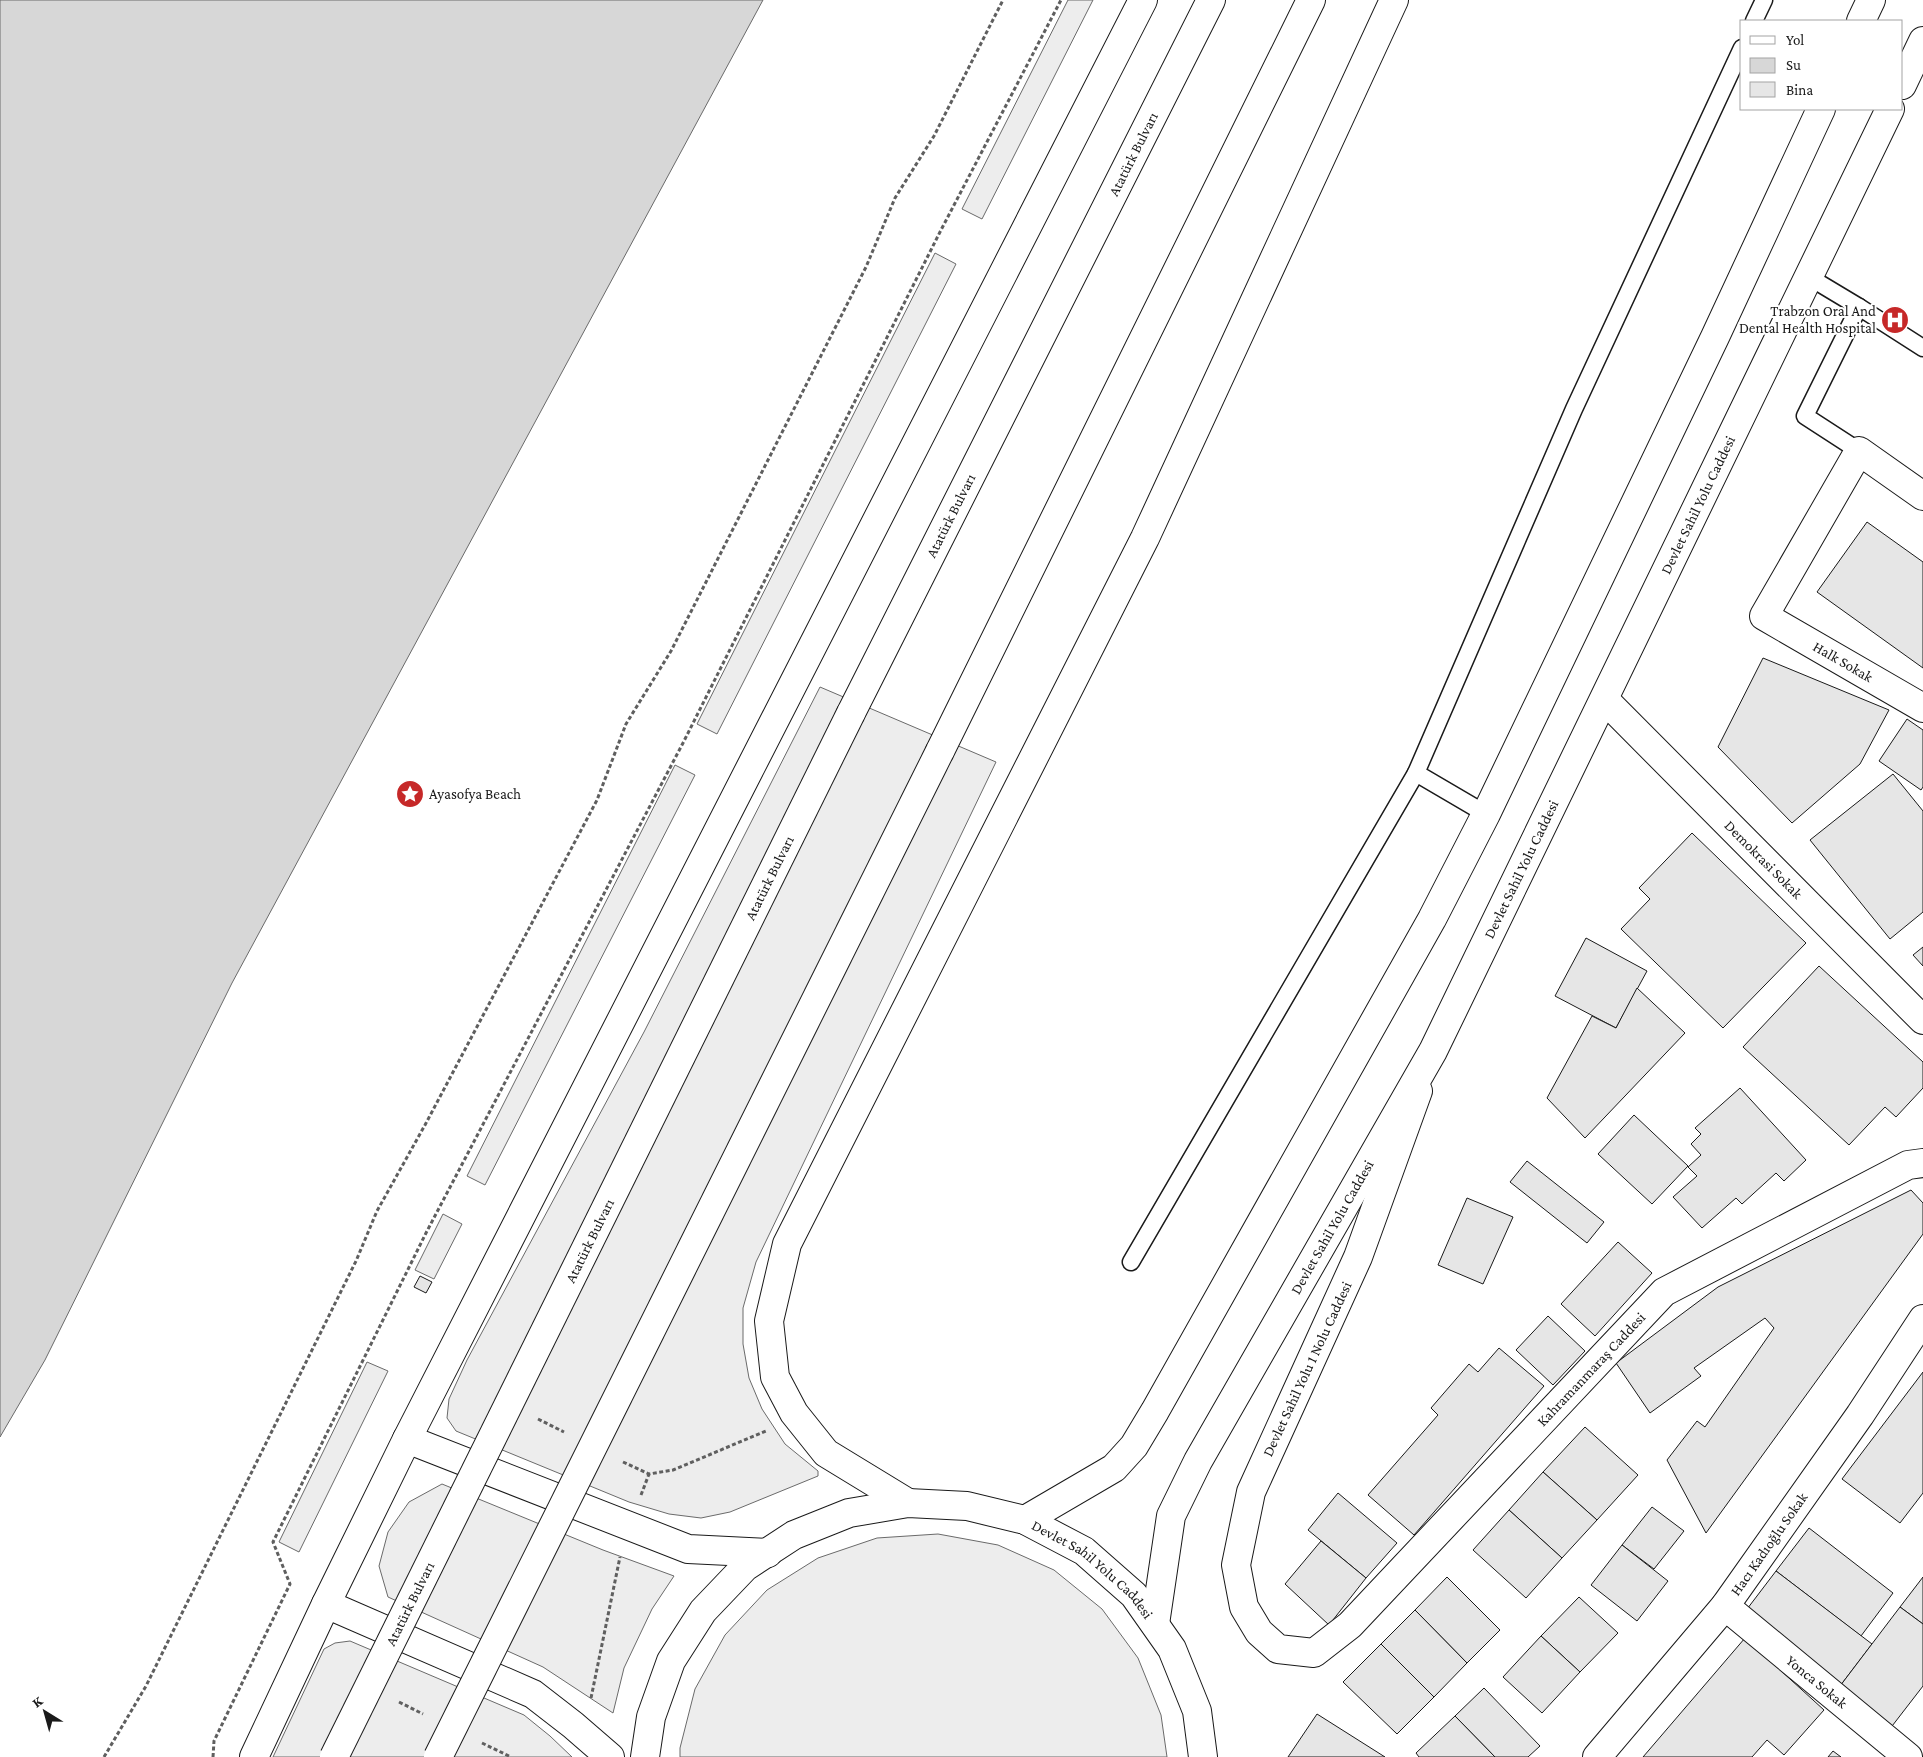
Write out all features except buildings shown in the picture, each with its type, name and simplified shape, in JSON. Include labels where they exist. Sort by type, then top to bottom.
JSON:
[{"type":"main road","points":[[254,1757],[407,1439],[1143,0]]},
{"type":"main road","name":"Atatürk Bulvarı","points":[[334,1757],[851,713],[1211,0]]},
{"type":"main road","points":[[438,1757],[940,751],[1311,0]]},
{"type":"main road","points":[[908,1503],[826,1453],[794,1413],[775,1377],[769,1321],[787,1244],[1145,538],[1394,0]]},
{"type":"main road","points":[[1861,20],[1871,0]]},
{"type":"main road","points":[[1903,83],[1923,41]]},
{"type":"main road","name":"Devlet Sahil Yolu Caddesi","points":[[1025,1520],[1114,1468],[1134,1446],[1432,919],[1486,814],[1711,346],[1821,110]]},
{"type":"main road","name":"Devlet Sahil Yolu Caddesi","points":[[1155,1624],[1171,1516],[1200,1456],[1433,1051],[1890,110]]},
{"type":"main road","points":[[1859,451],[1923,496]]},
{"type":"main road","name":"Halk Sokak","points":[[1859,451],[1764,616],[1923,708]]},
{"type":"main road","name":"Demokrasi Sokak","points":[[1604,700],[1923,1020]]},
{"type":"main road","name":"Devlet Sahil Yolu 1 Nolu Caddesi","points":[[1314,1653],[1278,1649],[1259,1632],[1244,1607],[1236,1565],[1251,1492],[1358,1258],[1433,1051]]},
{"type":"main road","name":"Kahramanmaraş Caddesi","points":[[1314,1653],[1350,1625],[1664,1292],[1908,1165],[1923,1163]]},
{"type":"main road","name":"Hacı Kadıoğlu Sokak","points":[[1597,1757],[1725,1606],[1860,1415],[1923,1319]]},
{"type":"main road","points":[[407,1439],[688,1549],[768,1552]]},
{"type":"main road","points":[[645,1757],[651,1716],[671,1661],[703,1610],[745,1568],[794,1535],[849,1513],[908,1503]]},
{"type":"main road","name":"Devlet Sahil Yolu Caddesi","points":[[908,1503],[967,1506],[1025,1520],[1084,1551],[1134,1595],[1172,1649],[1196,1711],[1203,1757]]},
{"type":"main road","points":[[326,1604],[533,1694],[573,1724],[610,1757]]},
{"type":"main road","name":"Yonca Sokak","points":[[1725,1606],[1908,1757]]},
{"type":"main road","points":[[1914,1757],[1923,1746]]},
{"type":"lane","points":[[1754,20],[1764,0]]},
{"type":"lane","points":[[1131,1262],[1416,773],[1574,408],[1740,52]]},
{"type":"lane","points":[[1810,277],[1923,348]]},
{"type":"lane","points":[[1859,308],[1805,416],[1859,451]]},
{"type":"lane","points":[[1416,773],[1486,814]]},
{"type":"path","points":[[104,1757],[146,1686],[356,1261],[377,1211],[597,800],[626,724],[670,651],[866,267],[895,198],[934,136],[1003,0]]},
{"type":"path","points":[[213,1757],[214,1741],[290,1584],[273,1542],[431,1224],[683,743],[937,238],[1061,0]]},
{"type":"path","points":[[640,1498],[648,1474]]},
{"type":"path","points":[[591,1699],[621,1556]]},
{"type":"path","points":[[397,1701],[423,1714]]},
{"type":"path","points":[[476,1740],[512,1757]]},
{"type":"shaded area","points":[[1068,0],[1093,0],[982,219],[962,209]]},
{"type":"shaded area","points":[[935,253],[956,264],[717,734],[697,724]]},
{"type":"shaded area","points":[[820,687],[996,762],[756,1262],[743,1308],[743,1344],[749,1378],[762,1409],[785,1444],[818,1471],[818,1476],[730,1512],[701,1518],[669,1514],[629,1502],[456,1431],[447,1418],[449,1399],[467,1360],[644,1032]]},
{"type":"shaded area","points":[[675,765],[695,775],[485,1185],[467,1176]]},
{"type":"shaded area","points":[[443,1214],[462,1224],[434,1279],[415,1270]]},
{"type":"shaded area","points":[[367,1362],[388,1371],[299,1552],[279,1542]]},
{"type":"shaded area","points":[[442,1484],[603,1550],[674,1576],[652,1609],[624,1668],[613,1713],[543,1667],[388,1597],[379,1566],[388,1532],[409,1502]]},
{"type":"shaded area","points":[[938,1534],[998,1545],[1054,1570],[1102,1609],[1138,1658],[1161,1715],[1167,1757],[680,1757],[680,1748],[695,1689],[725,1635],[767,1590],[818,1558],[877,1538]]},
{"type":"shaded area","points":[[350,1641],[524,1715],[572,1757],[273,1757],[324,1649],[335,1643]]},
{"type":"water","points":[[0,0],[763,0],[232,983],[45,1360],[0,1437]]},
{"type":"place","name":"Trabzon Oral And Dental Health Hospital","points":[[1895,320]]},
{"type":"place","name":"Ayasofya Beach","points":[[410,794]]}]
